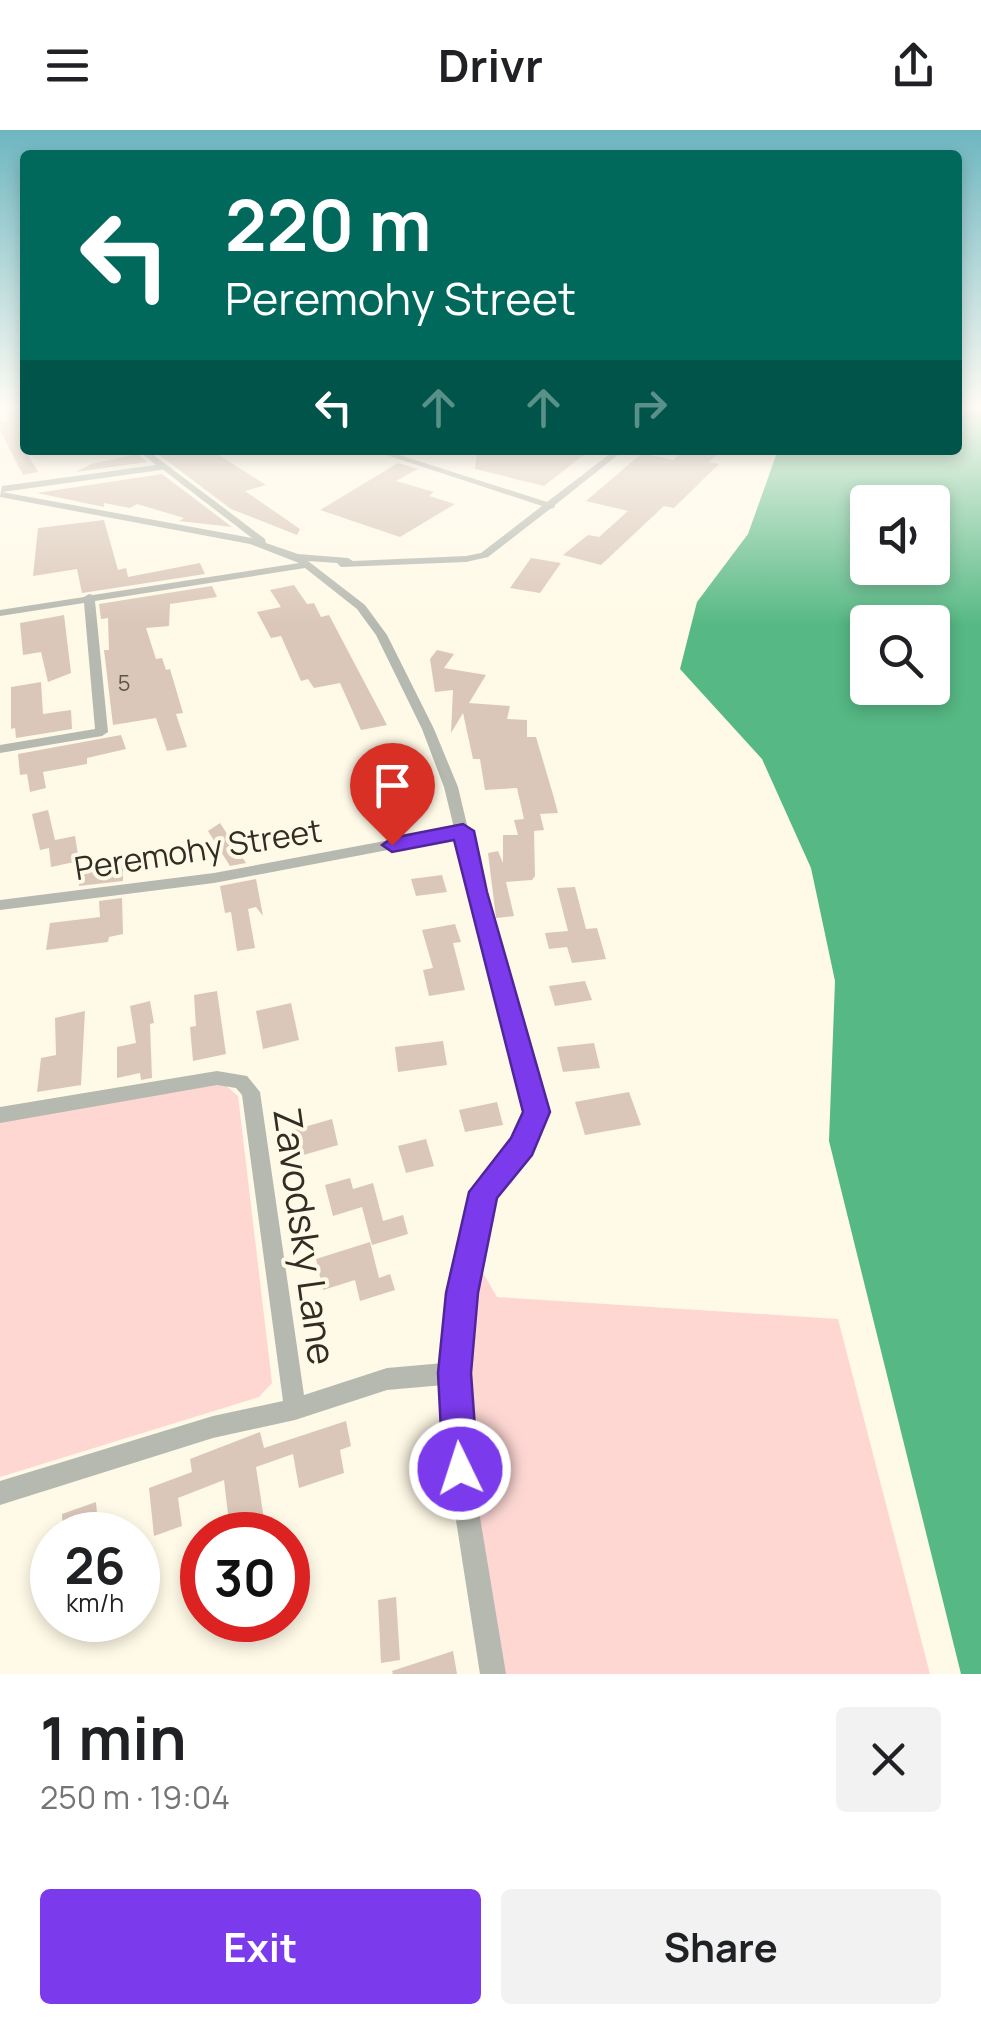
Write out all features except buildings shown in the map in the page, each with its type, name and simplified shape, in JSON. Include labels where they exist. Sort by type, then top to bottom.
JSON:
[{"type":"street","points":[[0,492],[74,481]]},
{"type":"street","points":[[181,481],[282,552]]},
{"type":"street","points":[[473,481],[550,506]]},
{"type":"street","points":[[0,492],[252,542],[302,561],[338,567],[484,555],[581,481]]},
{"type":"street","points":[[0,612],[302,561],[338,567]]},
{"type":"street","points":[[338,567],[380,635],[428,729],[451,786],[536,1112],[522,1146],[484,1192],[462,1293],[454,1373],[460,1469],[493,1674]]},
{"type":"street","points":[[0,750],[102,732],[89,598]]},
{"type":"street","name":"Peremohy Street","points":[[0,905],[214,878],[463,831]]},
{"type":"street","name":"Zavodsky Lane","points":[[0,1115],[217,1078],[241,1080],[251,1092],[267,1186],[276,1291],[295,1409]]},
{"type":"street","name":"Zavodsky Lane","points":[[0,1493],[212,1427],[295,1409],[387,1379],[454,1373]]},
{"type":"shaded area","points":[[767,481],[981,481],[981,1674],[961,1674],[829,1141],[835,981],[811,868],[762,759],[680,669],[697,602],[748,534]]},
{"type":"shaded area","points":[[211,1083],[224,1084],[238,1096],[272,1383],[259,1397],[0,1477],[0,1122]]},
{"type":"shaded area","points":[[476,1261],[497,1297],[838,1319],[930,1674],[493,1674],[454,1373]]},
{"type":"route","points":[[392,845],[463,831],[536,1112],[522,1146],[484,1192],[462,1293],[454,1373],[460,1469]]}]
